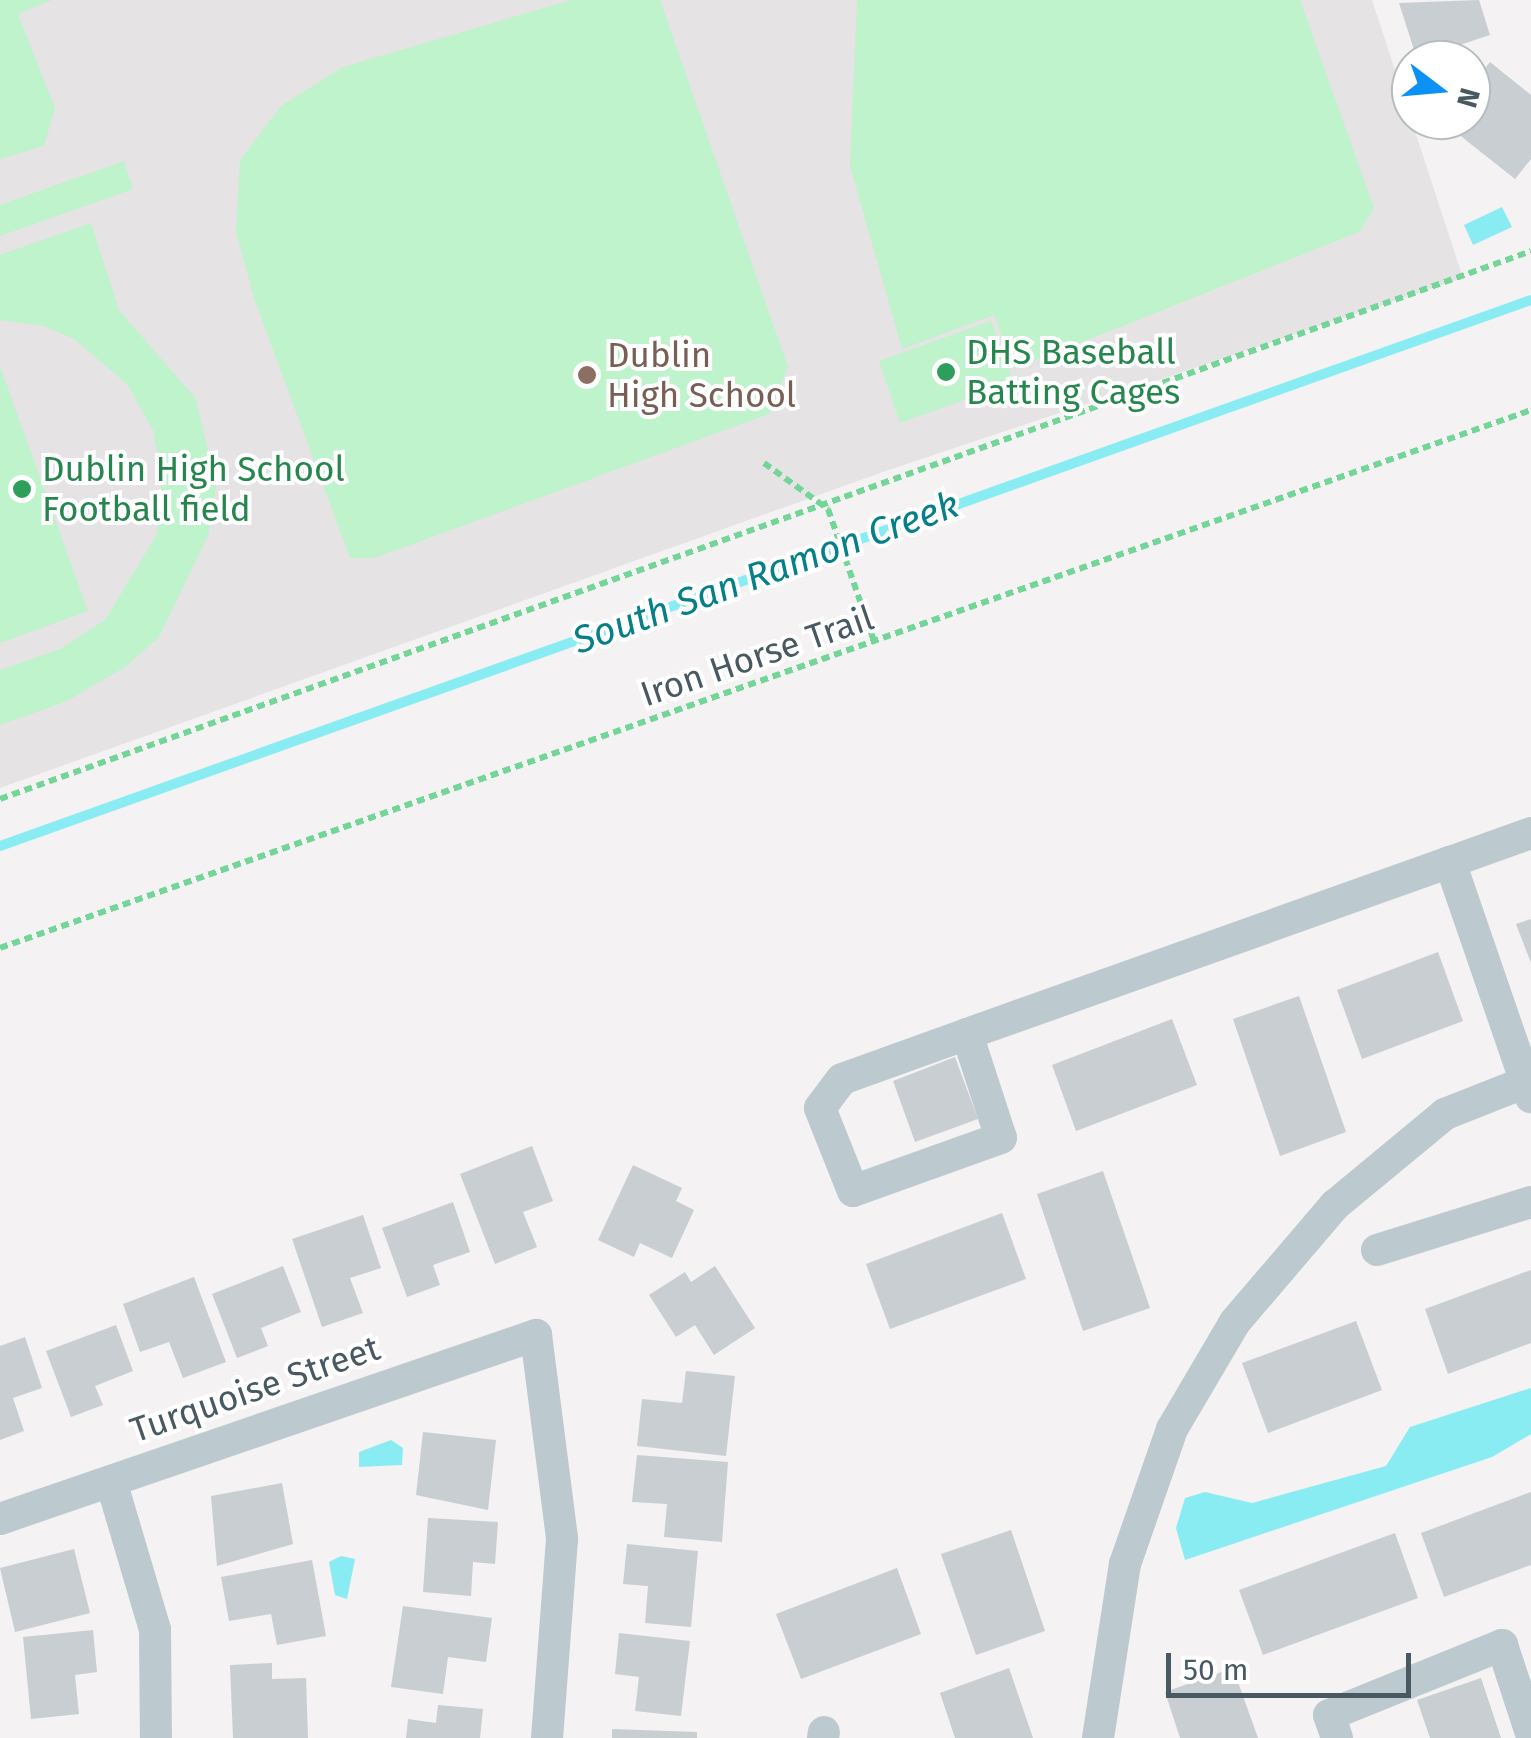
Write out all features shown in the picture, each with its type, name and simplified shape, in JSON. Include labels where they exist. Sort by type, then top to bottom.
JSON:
[{"type":"street","points":[[966,1034],[1001,1138],[852,1191],[820,1108],[827,1091],[842,1079],[966,1034],[1531,833]]},
{"type":"street","points":[[1098,1738],[1125,1564],[1172,1429],[1235,1322],[1335,1205],[1445,1114],[1529,1086],[1450,862]]},
{"type":"street","points":[[1376,1250],[1531,1202]]},
{"type":"street","name":"Turquoise Street","points":[[0,1519],[536,1334],[562,1539],[547,1738]]},
{"type":"street","points":[[111,1481],[155,1630],[156,1738]]},
{"type":"street","points":[[1336,1738],[1329,1715],[1502,1645],[1531,1733]]},
{"type":"path","points":[[0,798],[825,507],[1531,251]]},
{"type":"path","name":"Iron Horse Trail","points":[[0,948],[1531,410]]},
{"type":"path","points":[[764,463],[825,507],[874,642]]},
{"type":"shaded area","name":"Dublin High School","points":[[0,0],[1372,0],[1391,58],[1391,140],[1418,140],[1463,278],[883,472],[0,788]]},
{"type":"green space","points":[[0,0],[52,0],[18,14],[55,108],[44,146],[0,159]]},
{"type":"green space","points":[[571,0],[660,0],[788,367],[769,414],[374,558],[350,558],[255,301],[236,232],[240,160],[281,106],[343,67]]},
{"type":"green space","points":[[857,0],[1300,0],[1374,208],[1359,232],[1014,369],[994,315],[902,349],[850,166]]},
{"type":"green space","points":[[124,161],[133,189],[0,236],[0,205]]},
{"type":"green space","points":[[91,223],[119,310],[196,399],[216,486],[208,536],[159,637],[125,667],[67,701],[0,725],[0,670],[60,649],[105,620],[157,534],[162,477],[153,430],[127,384],[74,339],[44,326],[0,320],[0,255]]},
{"type":"green space","name":"DHS Baseball Batting Cages","points":[[991,321],[1014,382],[900,423],[879,361]]},
{"type":"green space","name":"Dublin High School Football field","points":[[0,366],[88,611],[0,643]]},
{"type":"water","points":[[1502,207],[1512,227],[1473,245],[1464,225]]},
{"type":"water","points":[[1531,1388],[1531,1434],[1492,1457],[1185,1560],[1176,1528],[1185,1498],[1205,1492],[1252,1503],[1386,1466],[1410,1427]]},
{"type":"water","points":[[391,1440],[403,1448],[402,1465],[359,1467],[359,1452]]},
{"type":"water","points":[[341,1556],[355,1559],[347,1599],[335,1595],[329,1562]]},
{"type":"building","points":[[1479,0],[1490,35],[1475,40],[1411,40],[1399,3]]},
{"type":"building","points":[[1491,63],[1531,95],[1531,159],[1515,179],[1466,140],[1491,140]]},
{"type":"building","points":[[1531,919],[1531,963],[1516,924]]},
{"type":"building","points":[[1438,952],[1463,1021],[1362,1059],[1337,990]]},
{"type":"building","points":[[1299,996],[1346,1132],[1280,1156],[1233,1019]]},
{"type":"building","points":[[1172,1019],[1197,1085],[1076,1131],[1052,1065]]},
{"type":"building","points":[[955,1057],[978,1119],[915,1142],[893,1081]]},
{"type":"building","points":[[532,1146],[553,1201],[523,1212],[537,1247],[495,1264],[460,1174]]},
{"type":"building","points":[[633,1165],[682,1188],[676,1201],[694,1210],[672,1258],[640,1243],[634,1257],[598,1240]]},
{"type":"building","points":[[1103,1171],[1150,1308],[1083,1331],[1037,1194]]},
{"type":"building","points":[[453,1202],[470,1252],[433,1265],[440,1285],[407,1297],[382,1228]]},
{"type":"building","points":[[1002,1213],[1026,1279],[890,1329],[866,1264]]},
{"type":"building","points":[[363,1215],[381,1268],[350,1278],[363,1313],[322,1327],[292,1239]]},
{"type":"building","points":[[283,1266],[301,1312],[261,1328],[268,1346],[237,1358],[212,1294]]},
{"type":"building","points":[[715,1266],[755,1328],[714,1355],[695,1325],[676,1337],[649,1295],[685,1272],[691,1282]]},
{"type":"building","points":[[1531,1270],[1531,1343],[1448,1374],[1425,1309]]},
{"type":"building","points":[[194,1277],[226,1362],[183,1378],[169,1342],[140,1352],[123,1304]]},
{"type":"building","points":[[1356,1321],[1382,1390],[1268,1433],[1242,1363]]},
{"type":"building","points":[[116,1325],[133,1371],[95,1386],[103,1405],[71,1417],[46,1351]]},
{"type":"building","points":[[25,1337],[42,1388],[13,1398],[24,1431],[0,1440],[0,1346]]},
{"type":"building","points":[[686,1371],[735,1376],[726,1456],[637,1446],[642,1399],[682,1403]]},
{"type":"building","points":[[423,1432],[496,1440],[488,1510],[416,1495]]},
{"type":"building","points":[[637,1455],[728,1462],[722,1542],[664,1537],[667,1504],[632,1502]]},
{"type":"building","points":[[282,1483],[293,1544],[217,1566],[211,1496]]},
{"type":"building","points":[[1531,1492],[1531,1565],[1444,1597],[1421,1533]]},
{"type":"building","points":[[428,1518],[498,1522],[495,1564],[473,1562],[471,1596],[423,1592]]},
{"type":"building","points":[[1011,1530],[1045,1631],[976,1655],[941,1554]]},
{"type":"building","points":[[1395,1533],[1418,1598],[1263,1655],[1239,1590]]},
{"type":"building","points":[[627,1544],[698,1551],[691,1627],[645,1623],[648,1586],[623,1584]]},
{"type":"building","points":[[74,1549],[90,1613],[15,1632],[0,1568]]},
{"type":"building","points":[[312,1560],[326,1636],[277,1645],[271,1614],[229,1621],[221,1577]]},
{"type":"building","points":[[897,1568],[921,1634],[801,1679],[776,1614]]},
{"type":"building","points":[[403,1606],[492,1618],[486,1662],[448,1657],[443,1694],[391,1687]]},
{"type":"building","points":[[93,1630],[97,1672],[75,1675],[79,1714],[31,1719],[23,1637]]},
{"type":"building","points":[[619,1633],[690,1641],[681,1716],[635,1711],[639,1677],[615,1674]]},
{"type":"building","points":[[272,1663],[272,1679],[306,1678],[308,1738],[233,1738],[230,1665]]},
{"type":"building","points":[[1009,1668],[1033,1738],[955,1738],[940,1693]]},
{"type":"building","points":[[1233,1668],[1258,1738],[1180,1738],[1165,1692]]},
{"type":"building","points":[[1481,1678],[1501,1738],[1430,1738],[1417,1700]]},
{"type":"building","points":[[438,1705],[483,1709],[480,1738],[406,1738],[408,1719],[436,1723]]},
{"type":"building","points":[[612,1729],[697,1732],[697,1738],[612,1738]]},
{"type":"waterway","name":"South San Ramon Creek","points":[[0,846],[1531,300]]},
{"type":"place","name":"DHS Baseball Batting Cages","points":[[946,372]]},
{"type":"place","name":"Dublin High School","points":[[587,375]]},
{"type":"place","name":"Dublin High School Football field","points":[[22,489]]}]
